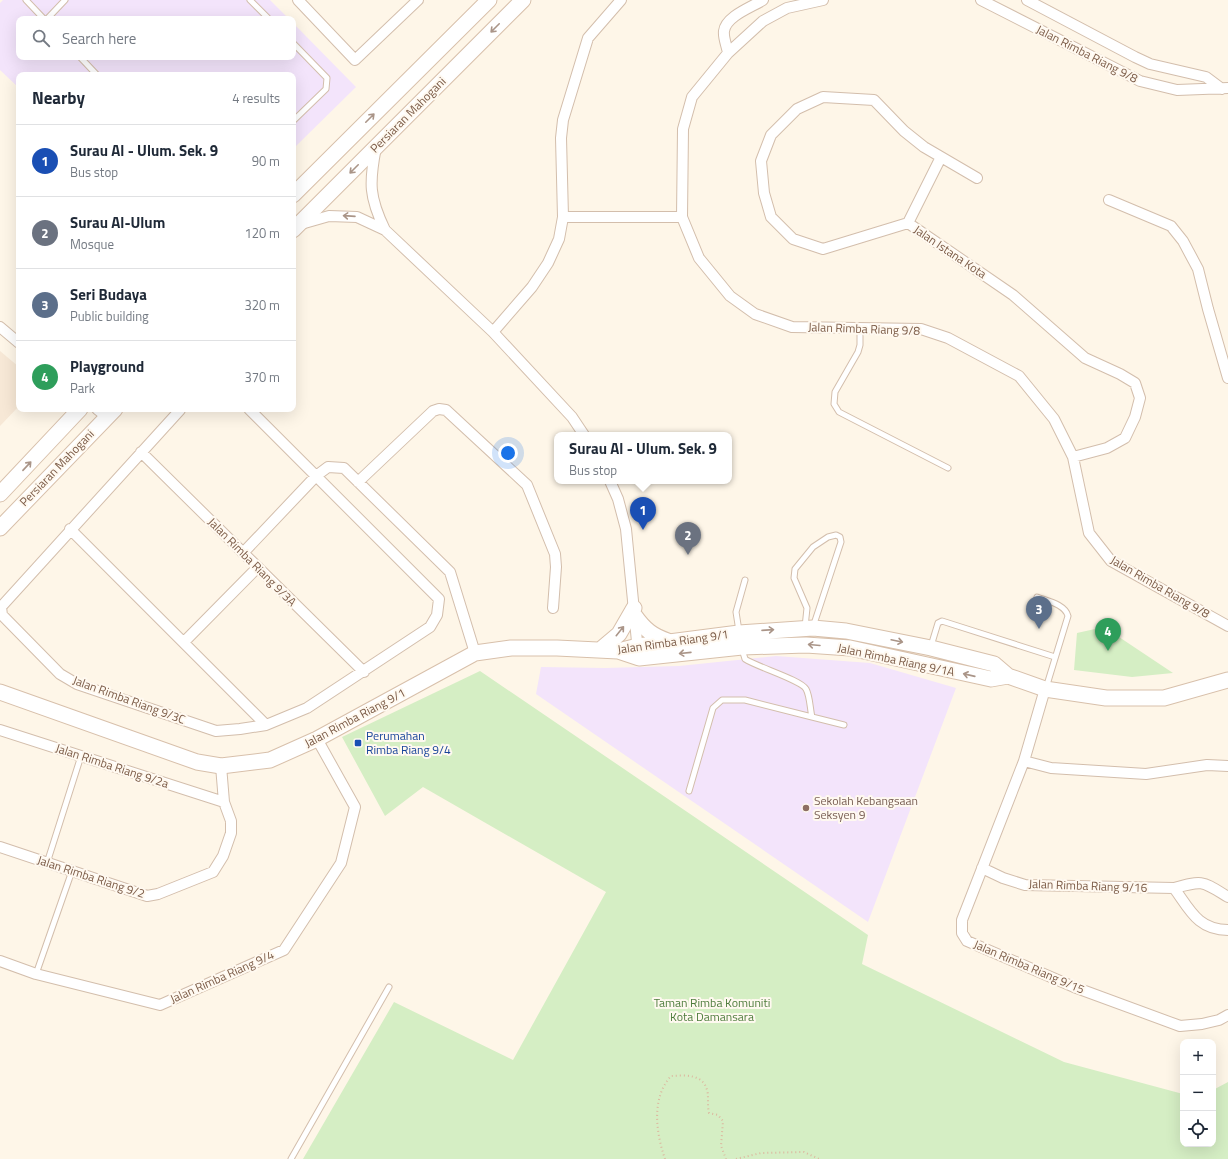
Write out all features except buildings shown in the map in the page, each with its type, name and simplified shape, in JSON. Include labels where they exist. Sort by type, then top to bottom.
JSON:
[{"type":"street","points":[[298,0],[355,60],[418,0]]},
{"type":"street","name":"Persiaran Mahogani","points":[[296,192],[489,0]]},
{"type":"street","name":"Persiaran Mahogani","points":[[296,227],[523,0]]},
{"type":"street","points":[[493,332],[532,287],[548,263],[559,239],[563,217],[561,138],[563,120],[588,38],[621,0]]},
{"type":"street","points":[[728,53],[725,39],[725,26],[730,20],[764,0]]},
{"type":"street","name":"Jalan Rimba Riang 9/8","points":[[823,0],[788,8],[764,21],[728,53],[692,96],[683,130],[682,217],[698,258],[730,296],[755,314],[792,327],[921,329],[948,338],[1019,376],[1054,419],[1073,457],[1089,533],[1111,561],[1228,626]]},
{"type":"street","name":"Jalan Rimba Riang 9/8","points":[[980,0],[1140,81],[1177,90],[1225,89]]},
{"type":"street","name":"Jalan Rimba Riang 9/8","points":[[1027,0],[1150,64],[1206,77],[1225,89]]},
{"type":"street","name":"Jalan Istana Kota","points":[[977,178],[924,147],[904,131],[874,100],[823,97],[797,109],[771,135],[761,161],[764,193],[771,217],[793,239],[823,249],[908,223],[1012,295],[1085,358],[1120,374],[1135,383],[1140,398],[1135,417],[1125,438],[1107,448],[1073,457]]},
{"type":"street","points":[[377,146],[371,173],[370,190],[376,212],[384,230]]},
{"type":"street","points":[[908,223],[941,157]]},
{"type":"street","points":[[1109,200],[1171,226],[1183,241],[1198,269],[1228,378]]},
{"type":"street","points":[[296,227],[329,216],[342,216],[357,217],[384,230],[493,332],[572,416],[582,432]]},
{"type":"street","points":[[563,217],[682,217]]},
{"type":"street","points":[[0,327],[16,341]]},
{"type":"street","points":[[358,482],[433,411],[439,408],[446,410],[527,485],[555,554],[556,567],[553,608]]},
{"type":"street","points":[[62,428],[66,412]]},
{"type":"street","name":"Persiaran Mahogani","points":[[0,494],[77,412]]},
{"type":"street","name":"Persiaran Mahogani","points":[[0,528],[106,412]]},
{"type":"street","points":[[178,412],[70,529],[266,725],[307,708],[364,672],[430,627],[437,615],[439,599],[252,412]]},
{"type":"street","name":"Jalan Rimba Riang 9/3A","points":[[141,452],[364,672]]},
{"type":"street","points":[[243,553],[316,476],[328,467],[344,468],[450,572],[475,653]]},
{"type":"street","points":[[611,484],[618,499],[626,529],[638,652]]},
{"type":"street","name":"Jalan Rimba Riang 9/3C","points":[[70,529],[1,607],[2,615],[60,674],[77,684],[216,731],[266,725]]},
{"type":"street","points":[[184,642],[258,567]]},
{"type":"street","points":[[634,612],[644,629],[653,636],[669,642]]},
{"type":"street","points":[[600,650],[619,634],[634,612]]},
{"type":"street","name":"Jalan Rimba Riang 9/1","points":[[0,692],[197,762],[221,766],[270,760],[317,739],[475,653],[511,648],[638,652],[669,642],[739,633],[809,628],[846,631],[931,648],[994,664],[1008,676],[1045,689],[1106,698],[1164,698],[1228,680]]},
{"type":"street","name":"Jalan Rimba Riang 9/1A","points":[[638,652],[806,645],[850,648],[927,664],[991,680],[1008,676]]},
{"type":"street","points":[[927,664],[931,648]]},
{"type":"street","name":"Jalan Rimba Riang 9/15","points":[[1045,689],[1024,761],[962,920],[962,933],[968,941],[1074,986],[1180,1026],[1202,1024],[1228,1015]]},
{"type":"street","name":"Jalan Rimba Riang 9/2a","points":[[0,730],[224,802]]},
{"type":"street","name":"Jalan Rimba Riang 9/4","points":[[0,961],[36,974],[160,1005],[284,950],[341,863],[355,807],[317,739]]},
{"type":"street","points":[[1024,761],[1051,768],[1146,774],[1207,765],[1228,766]]},
{"type":"street","name":"Jalan Rimba Riang 9/2","points":[[0,847],[147,896],[158,894],[213,872],[223,856],[231,833],[231,821],[224,802],[221,766]]},
{"type":"street","name":"Jalan Rimba Riang 9/16","points":[[982,868],[1002,878],[1025,885],[1174,888],[1195,882],[1206,883],[1228,897]]},
{"type":"street","points":[[1174,888],[1199,922],[1217,930],[1228,930]]},
{"type":"lane","points":[[26,0],[42,16]]},
{"type":"lane","points":[[250,0],[266,16]]},
{"type":"lane","points":[[48,16],[62,1]]},
{"type":"lane","points":[[296,46],[327,78],[326,89],[296,118]]},
{"type":"lane","points":[[83,60],[94,72]]},
{"type":"lane","points":[[860,327],[860,345],[858,352],[835,392],[834,404],[839,412],[948,468]]},
{"type":"lane","points":[[836,535],[840,537],[841,542],[809,628],[807,608],[794,578],[795,569],[813,547],[828,537],[836,535]]},
{"type":"lane","points":[[745,580],[736,612],[744,659],[754,665],[798,682],[806,689],[812,717]]},
{"type":"lane","points":[[1037,597],[1067,611],[1067,621],[1045,689]]},
{"type":"lane","points":[[931,648],[938,623],[942,621],[1055,657]]},
{"type":"lane","points":[[689,791],[714,708],[722,700],[745,700],[844,725]]},
{"type":"lane","points":[[47,863],[82,756]]},
{"type":"lane","points":[[36,974],[72,871]]},
{"type":"lane","points":[[291,1159],[389,987]]},
{"type":"path","points":[[665,1159],[661,1146],[656,1110],[663,1085],[671,1076],[690,1075],[703,1082],[708,1091],[706,1104],[709,1113],[718,1115],[723,1121],[721,1146],[726,1159]]},
{"type":"path","points":[[736,1159],[761,1153],[804,1152],[819,1159]]},
{"type":"shaded area","points":[[3,0],[270,0],[286,16],[16,16],[16,60],[296,60],[296,26],[356,87],[296,146],[296,72],[16,72],[16,85],[0,70],[0,3]]},
{"type":"shaded area","points":[[0,351],[16,364],[16,409],[0,426]]},
{"type":"shaded area","name":"Sekolah Kebangsaan Seksyen 9","points":[[776,656],[870,663],[956,688],[868,922],[536,694],[541,667],[605,668],[679,666]]},
{"type":"green space","points":[[1104,627],[1173,673],[1132,677],[1074,670],[1077,633]]},
{"type":"green space","name":"Taman Rimba Komuniti Kota Damansara","points":[[480,671],[868,935],[862,964],[1064,1062],[1180,1093],[1180,1147],[1216,1147],[1216,1088],[1228,1082],[1228,1159],[303,1159],[394,1002],[513,1060],[606,892],[423,787],[385,816],[342,737]]},
{"type":"place","name":"Surau Al - Ulum. Sek. 9","points":[[643,530]]},
{"type":"place","name":"Surau Al-Ulum","points":[[688,555]]},
{"type":"place","name":"Seri Budaya","points":[[1039,629]]},
{"type":"place","name":"Playground","points":[[1108,651]]},
{"type":"place","name":"Perumahan Rimba Riang 9/4","points":[[358,743]]},
{"type":"place","name":"Sekolah Kebangsaan Seksyen 9","points":[[806,808]]}]
